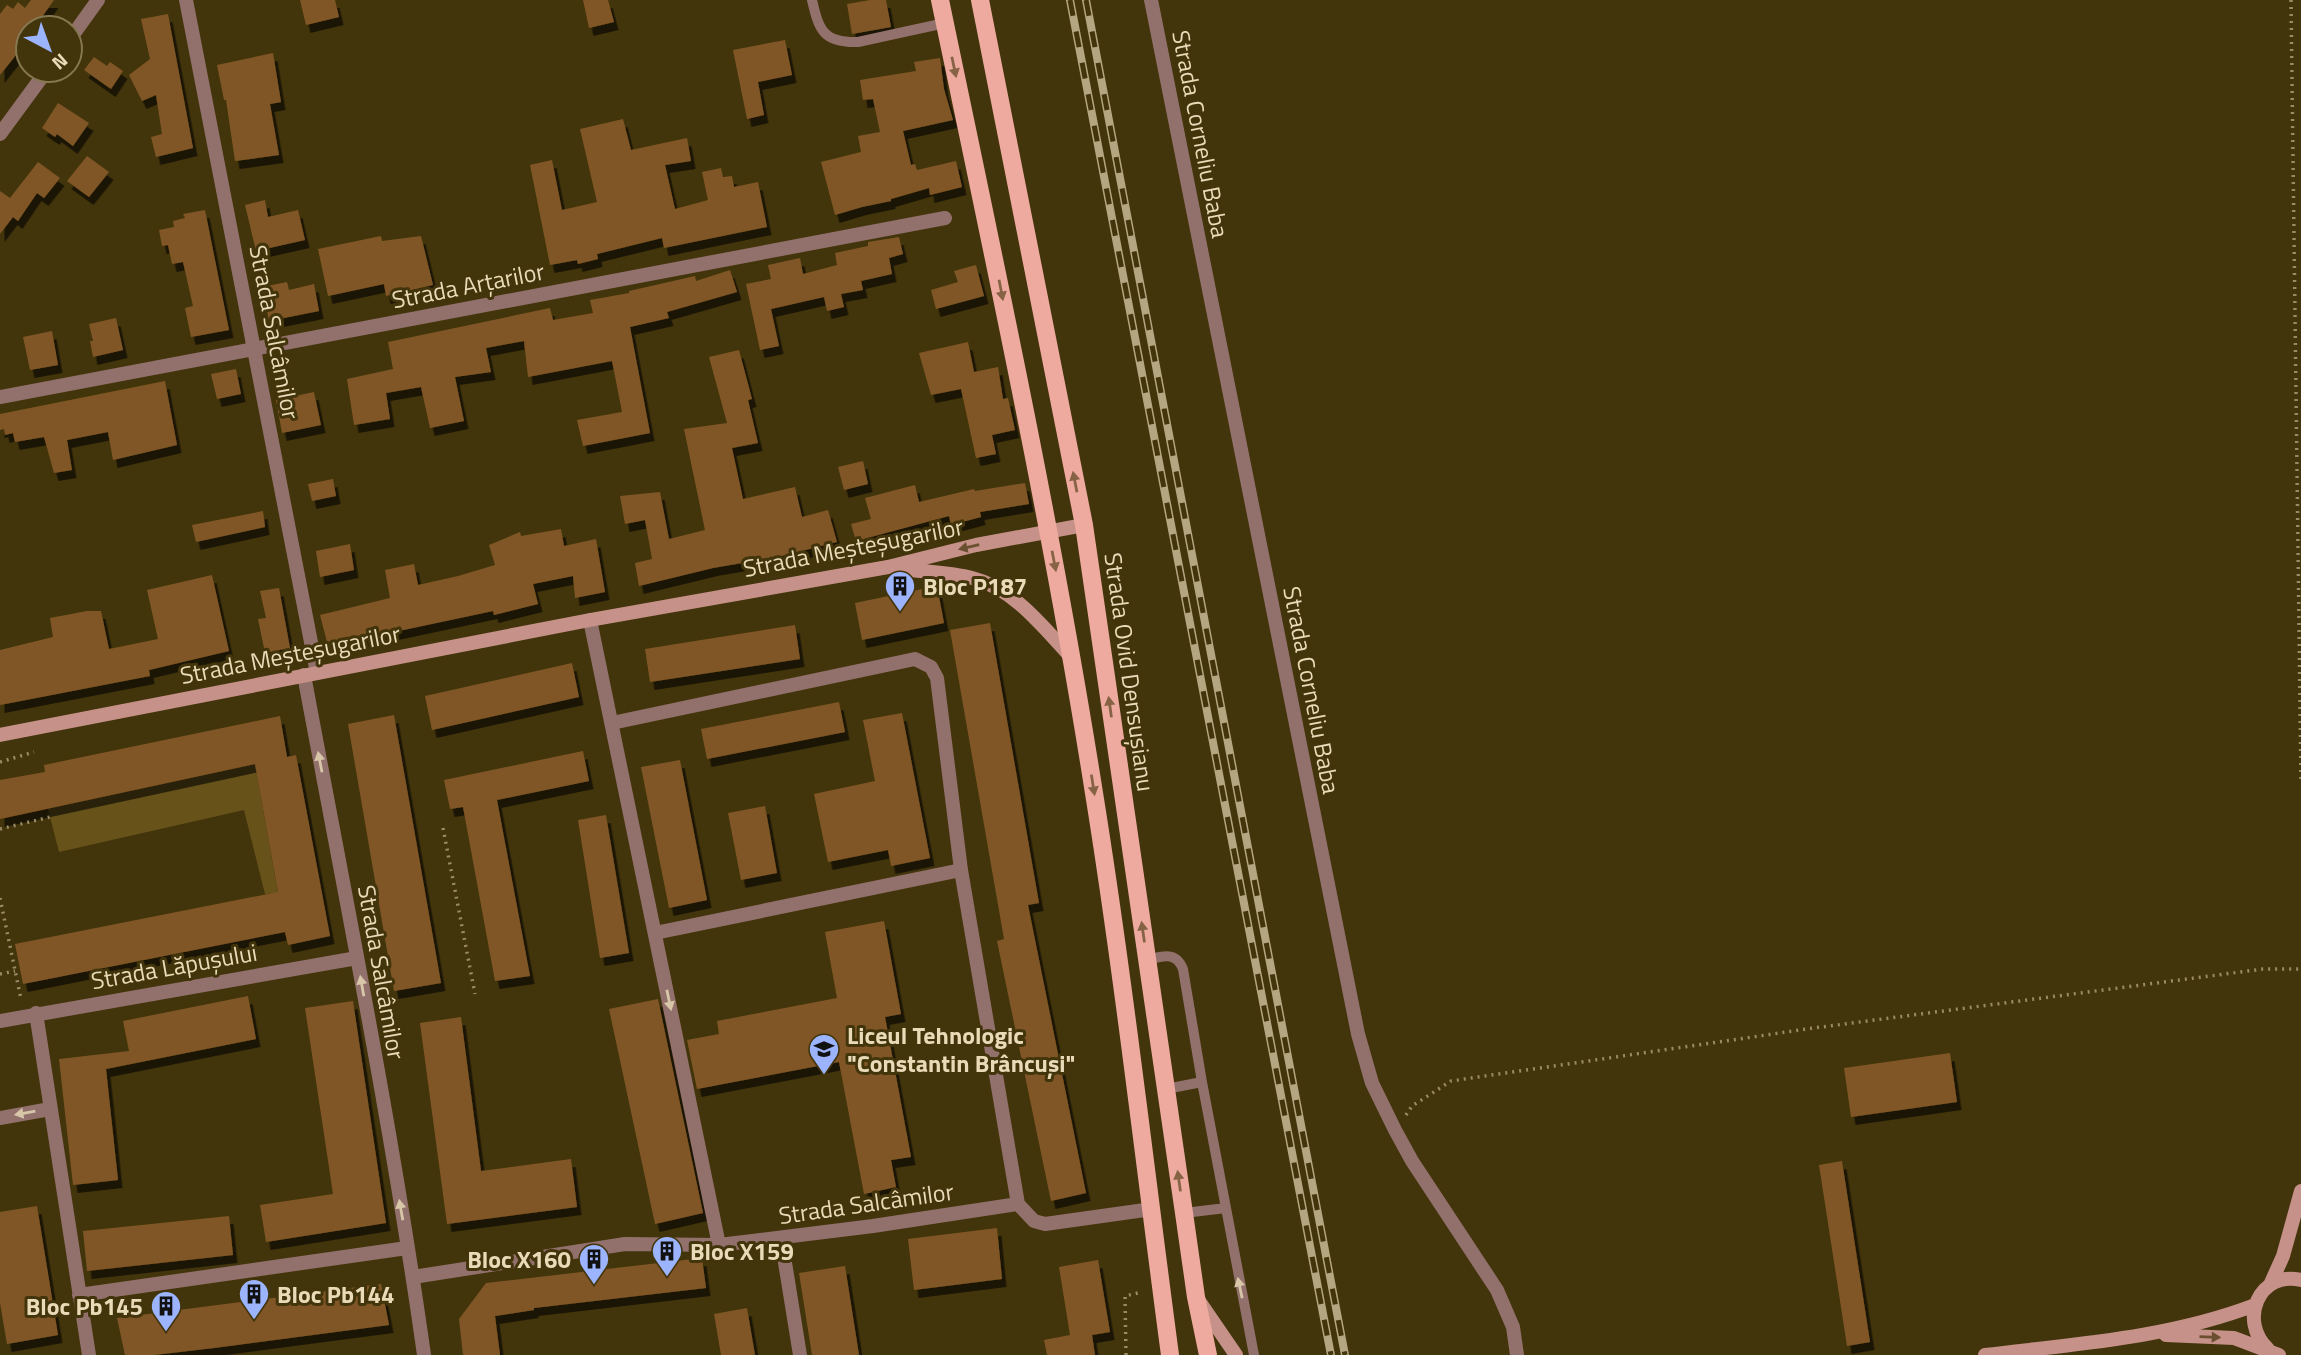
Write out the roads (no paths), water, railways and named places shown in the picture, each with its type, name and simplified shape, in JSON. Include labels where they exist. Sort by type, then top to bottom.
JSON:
[{"type":"main road","points":[[940,0],[1072,658],[1103,849],[1170,1355]]},
{"type":"main road","name":"Strada Ovid Densușianu","points":[[980,0],[1084,525],[1196,1297],[1208,1355]]},
{"type":"main road","name":"Strada Meșteșugarilor","points":[[0,735],[590,620],[888,567],[976,545],[1084,525]]},
{"type":"main road","points":[[888,567],[972,578],[999,589],[1024,607],[1072,658]]},
{"type":"main road","points":[[2275,1353],[2261,1342],[2255,1331],[2253,1318],[2255,1306],[2270,1285],[2283,1256],[2301,1191]]},
{"type":"main road","points":[[2270,1285],[2282,1280],[2301,1280]]},
{"type":"main road","points":[[1196,1297],[1236,1355]]},
{"type":"main road","points":[[1985,1355],[2147,1335],[2230,1315],[2255,1306]]},
{"type":"main road","points":[[2147,1335],[2234,1338],[2275,1353]]},
{"type":"street","points":[[84,19],[98,0]]},
{"type":"street","name":"Strada Salcâmilor","points":[[186,0],[255,349],[424,1355]]},
{"type":"street","name":"Strada Corneliu Baba","points":[[1151,0],[1358,1034],[1372,1083],[1395,1130],[1412,1161],[1497,1290],[1513,1327],[1517,1355]]},
{"type":"street","points":[[0,134],[37,84]]},
{"type":"street","name":"Strada Arțarilor","points":[[0,397],[945,218]]},
{"type":"street","points":[[590,620],[719,1245]]},
{"type":"street","points":[[612,723],[915,659],[931,667],[937,678],[961,870],[1018,1204],[1034,1221],[1045,1224],[1152,1209]]},
{"type":"street","points":[[655,933],[961,870]]},
{"type":"street","name":"Strada Lăpușului","points":[[0,1021],[357,958]]},
{"type":"street","points":[[30,1014],[50,1109],[89,1355]]},
{"type":"street","points":[[0,1118],[50,1109]]},
{"type":"street","name":"Strada Salcâmilor","points":[[413,1277],[625,1244],[719,1245],[1018,1204]]},
{"type":"street","points":[[781,1238],[800,1355]]},
{"type":"street","points":[[79,1295],[407,1248]]},
{"type":"lane","points":[[812,0],[818,27],[827,35],[844,42],[858,42],[945,23]]},
{"type":"lane","points":[[1147,960],[1168,956],[1181,963],[1254,1355]]},
{"type":"lane","points":[[1166,1089],[1202,1083]]},
{"type":"lane","points":[[1184,1213],[1226,1208]]},
{"type":"railway","points":[[1070,0],[1331,1355]]},
{"type":"railway","points":[[1086,0],[1345,1355]]},
{"type":"place","name":"Bloc P187","points":[[900,613]]},
{"type":"place","name":"Liceul Tehnologic \"Constantin Brâncuși\"","points":[[824,1076]]},
{"type":"place","name":"Bloc X159","points":[[667,1278]]},
{"type":"place","name":"Bloc X160","points":[[594,1286]]},
{"type":"place","name":"Bloc Pb144","points":[[254,1321]]},
{"type":"place","name":"Bloc Pb145","points":[[166,1333]]}]
